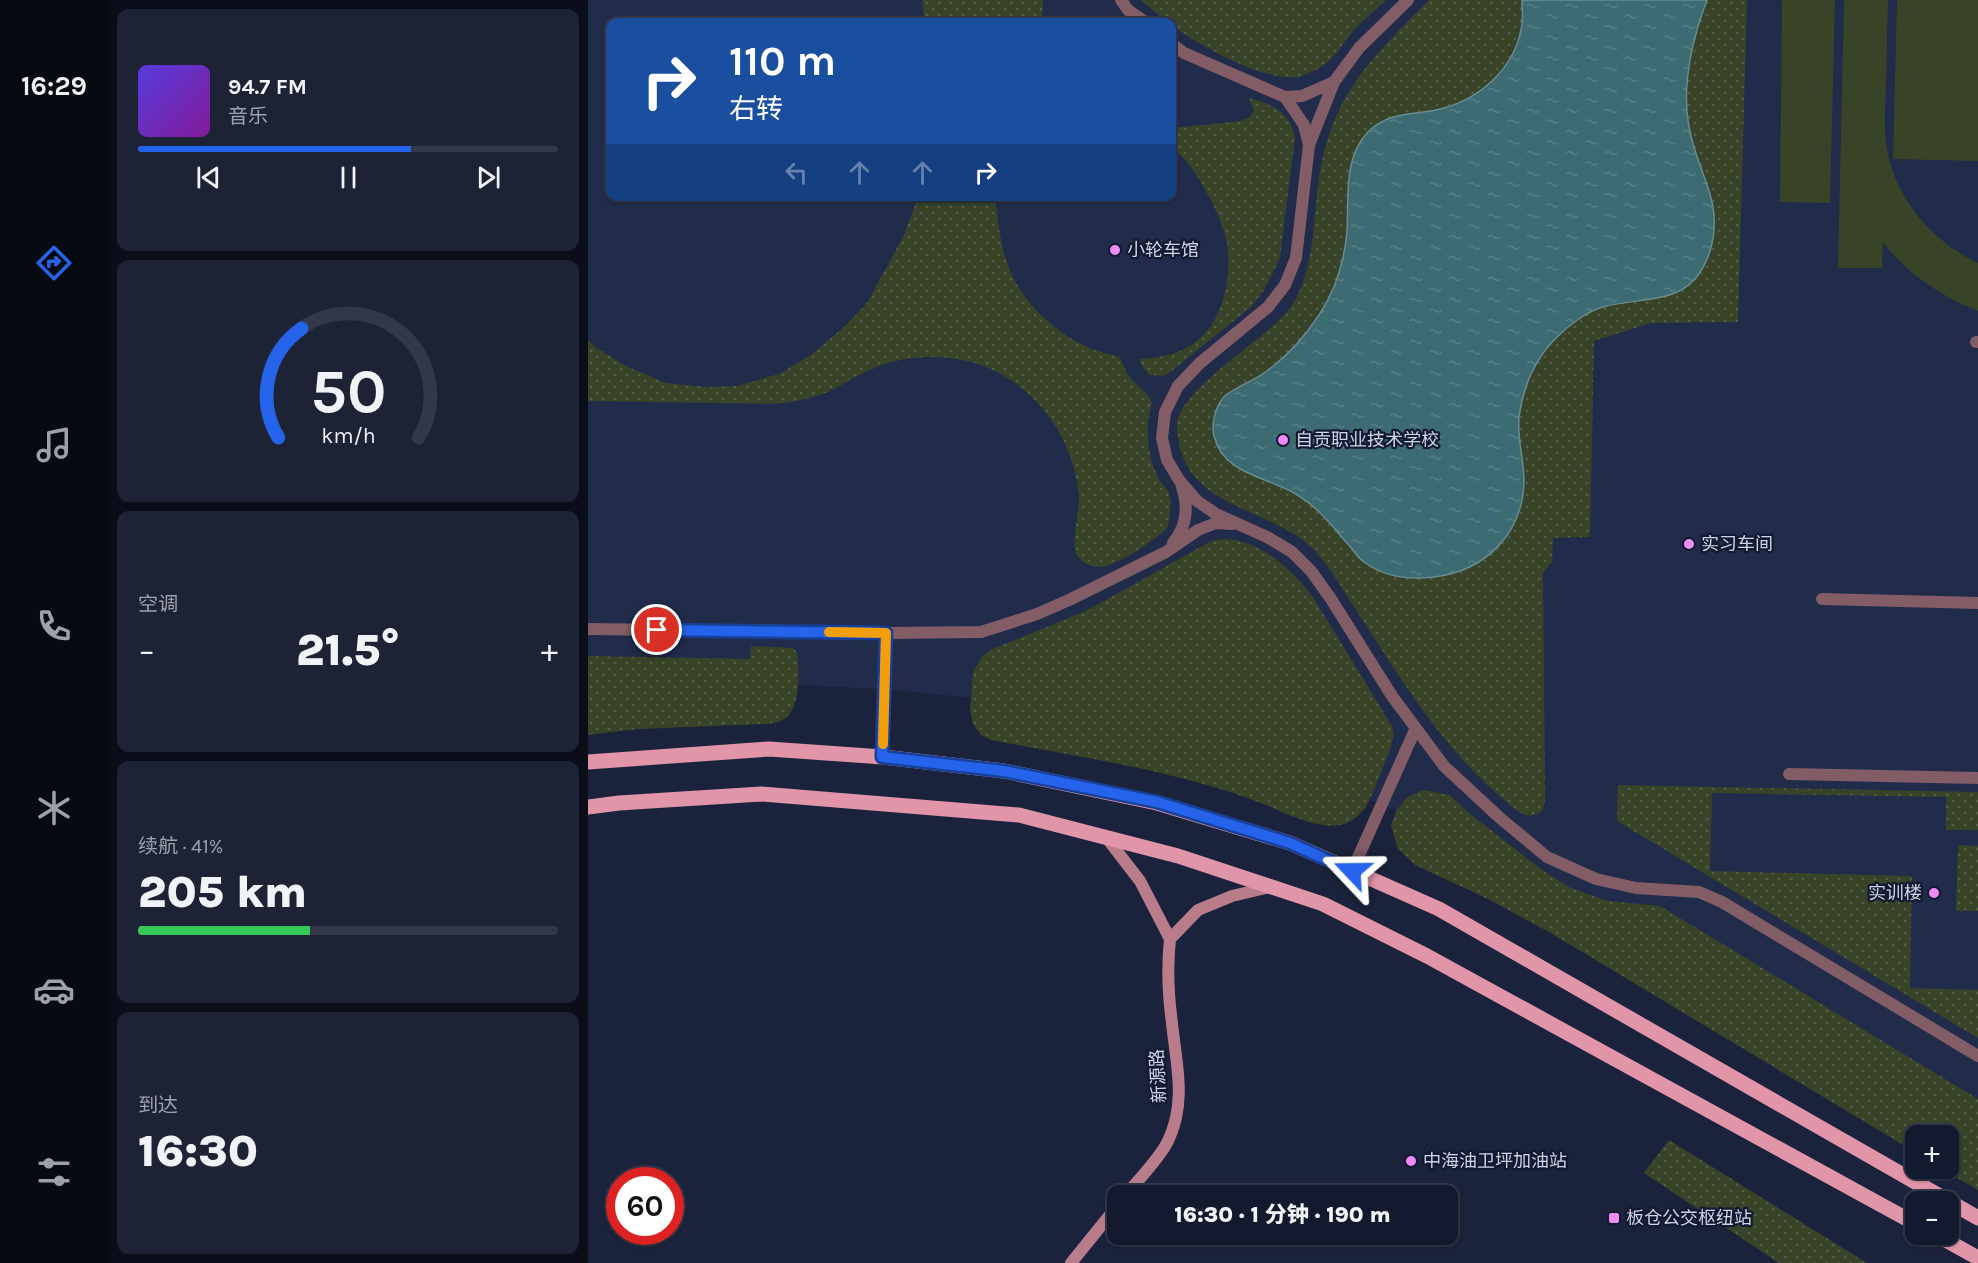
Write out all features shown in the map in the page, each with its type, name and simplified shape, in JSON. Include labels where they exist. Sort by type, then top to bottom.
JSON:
[{"type":"main road","points":[[588,762],[769,748],[882,757],[1004,771],[1157,802],[1290,843],[1439,909],[1978,1218]]},
{"type":"main road","points":[[588,807],[761,794],[1019,815],[1178,856],[1323,904],[1427,956],[1905,1218]]},
{"type":"main road","points":[[1955,1245],[1978,1258]]},
{"type":"street","points":[[1106,837],[1140,881],[1170,939],[1198,910],[1232,896],[1270,886]]},
{"type":"street","name":"新源路","points":[[1134,1185],[1167,1143],[1178,1118],[1180,1078],[1167,966],[1170,939]]},
{"type":"street","points":[[1071,1263],[1107,1219]]},
{"type":"lane","points":[[1121,0],[1128,10],[1139,18]]},
{"type":"lane","points":[[1408,0],[1359,48],[1334,82],[1309,145],[1296,258],[1285,285],[1268,307],[1200,363],[1178,386],[1165,412],[1162,438],[1167,460],[1179,480],[1197,501],[1216,514],[1267,537],[1292,552],[1311,571],[1415,730],[1444,766],[1500,818],[1547,857],[1596,879],[1636,888],[1699,892],[1722,902],[1978,1056]]},
{"type":"lane","points":[[1176,47],[1184,53],[1285,97],[1302,96],[1334,82]]},
{"type":"lane","points":[[1285,97],[1304,124],[1309,145]]},
{"type":"lane","points":[[1166,552],[1180,535],[1185,521],[1187,503],[1179,480]]},
{"type":"lane","points":[[588,629],[981,632],[1037,614],[1166,552],[1198,530],[1216,523],[1239,524]]},
{"type":"lane","points":[[1822,598],[1978,603]]},
{"type":"lane","points":[[882,757],[886,633]]},
{"type":"lane","points":[[1352,871],[1415,730]]},
{"type":"lane","points":[[1789,774],[1978,778]]},
{"type":"shaded area","name":"自贡职业技术学校","points":[[588,0],[1978,0],[1978,1141],[1959,1130],[1959,1125],[1951,1125],[1561,895],[1396,810],[1317,781],[984,699],[882,689],[797,685],[588,692]]},
{"type":"shaded area","points":[[922,0],[1043,0],[1042,18],[924,18]]},
{"type":"shaded area","points":[[1141,0],[1386,0],[1357,27],[1327,63],[1298,77],[1267,74],[1250,68],[1215,52],[1176,29],[1176,18],[1162,18]]},
{"type":"shaded area","points":[[1429,0],[1747,0],[1738,322],[1651,323],[1594,341],[1590,537],[1553,538],[1552,562],[1543,573],[1545,799],[1543,810],[1535,815],[1525,814],[1508,804],[1460,757],[1424,712],[1334,575],[1310,546],[1282,527],[1222,499],[1205,487],[1191,472],[1182,453],[1177,428],[1180,413],[1191,397],[1281,318],[1292,305],[1300,291],[1309,260],[1319,179],[1333,123],[1357,79],[1389,40]]},
{"type":"shaded area","points":[[1782,0],[1835,0],[1830,203],[1780,202]]},
{"type":"shaded area","points":[[1844,0],[1888,0],[1885,122],[1890,162],[1897,181],[1917,215],[1945,242],[1978,263],[1978,311],[1926,283],[1892,254],[1883,242],[1882,268],[1838,268]]},
{"type":"shaded area","points":[[1897,0],[1978,0],[1978,161],[1893,159]]},
{"type":"shaded area","points":[[1249,98],[1273,106],[1288,120],[1295,137],[1280,257],[1262,293],[1251,307],[1169,373],[1163,376],[1149,375],[1139,359],[1172,354],[1197,341],[1207,331],[1221,305],[1228,276],[1228,247],[1221,224],[1197,176],[1176,152],[1176,128],[1241,121],[1250,117],[1254,110]]},
{"type":"shaded area","points":[[917,201],[996,201],[1005,256],[1017,285],[1026,298],[1049,322],[1075,341],[1120,357],[1126,372],[1149,396],[1152,403],[1148,420],[1148,440],[1151,460],[1158,478],[1168,491],[1171,502],[1168,528],[1139,550],[1114,563],[1095,567],[1081,560],[1075,545],[1079,499],[1076,476],[1059,433],[1031,396],[1013,381],[993,370],[958,359],[931,357],[890,362],[820,395],[778,404],[588,401],[588,340],[595,347],[628,367],[666,383],[707,387],[737,386],[779,374],[812,354],[844,327],[867,303],[904,235]]},
{"type":"shaded area","points":[[1224,539],[1251,545],[1263,551],[1285,567],[1305,587],[1392,726],[1393,739],[1381,774],[1366,807],[1356,817],[1340,825],[1319,824],[1233,793],[1165,774],[991,740],[981,735],[973,724],[970,710],[973,672],[982,657],[990,650],[1088,610],[1211,541]]},
{"type":"shaded area","points":[[751,646],[794,648],[797,653],[799,678],[796,697],[791,713],[786,718],[767,724],[638,729],[588,735],[588,656],[750,659]]},
{"type":"shaded area","points":[[1618,785],[1978,792],[1978,830],[1946,830],[1946,797],[1712,793],[1710,871],[1912,876],[1910,988],[1978,990],[1978,1038],[1617,821]]},
{"type":"shaded area","points":[[1423,790],[1450,795],[1470,814],[1542,870],[1571,888],[1608,901],[1660,906],[1978,1099],[1978,1190],[1959,1179],[1959,1125],[1905,1125],[1905,1146],[1549,932],[1488,899],[1415,865],[1398,849],[1391,826],[1396,811],[1406,798]]},
{"type":"shaded area","points":[[1958,845],[1978,846],[1978,911],[1956,911]]},
{"type":"shaded area","points":[[1669,1140],[1867,1263],[1779,1263],[1644,1173]]},
{"type":"water","points":[[1522,0],[1707,0],[1689,62],[1686,95],[1693,144],[1712,202],[1714,233],[1710,251],[1702,269],[1692,282],[1680,291],[1651,299],[1619,303],[1591,312],[1578,319],[1549,346],[1531,374],[1519,417],[1524,481],[1517,518],[1509,533],[1498,547],[1469,567],[1434,577],[1407,578],[1380,571],[1362,560],[1324,517],[1304,499],[1285,488],[1236,467],[1219,449],[1214,436],[1214,417],[1223,398],[1264,373],[1295,347],[1325,305],[1335,286],[1344,254],[1349,179],[1354,154],[1360,142],[1368,132],[1384,121],[1400,115],[1452,106],[1480,91],[1493,80],[1512,55],[1518,40],[1522,21]]},
{"type":"slow traffic","points":[[829,632],[886,633],[883,744]]},
{"type":"place","name":"小轮车馆","points":[[1115,250]]},
{"type":"place","name":"自贡职业技术学校","points":[[1283,440]]},
{"type":"place","name":"实习车间","points":[[1689,544]]},
{"type":"place","name":"实训楼","points":[[1934,893]]},
{"type":"place","name":"中海油卫坪加油站","points":[[1411,1161]]},
{"type":"place","name":"板仓公交枢纽站","points":[[1614,1218]]},
{"type":"route","points":[[657,630],[886,633],[882,757],[1004,771],[1157,802],[1290,843],[1352,871]]}]
